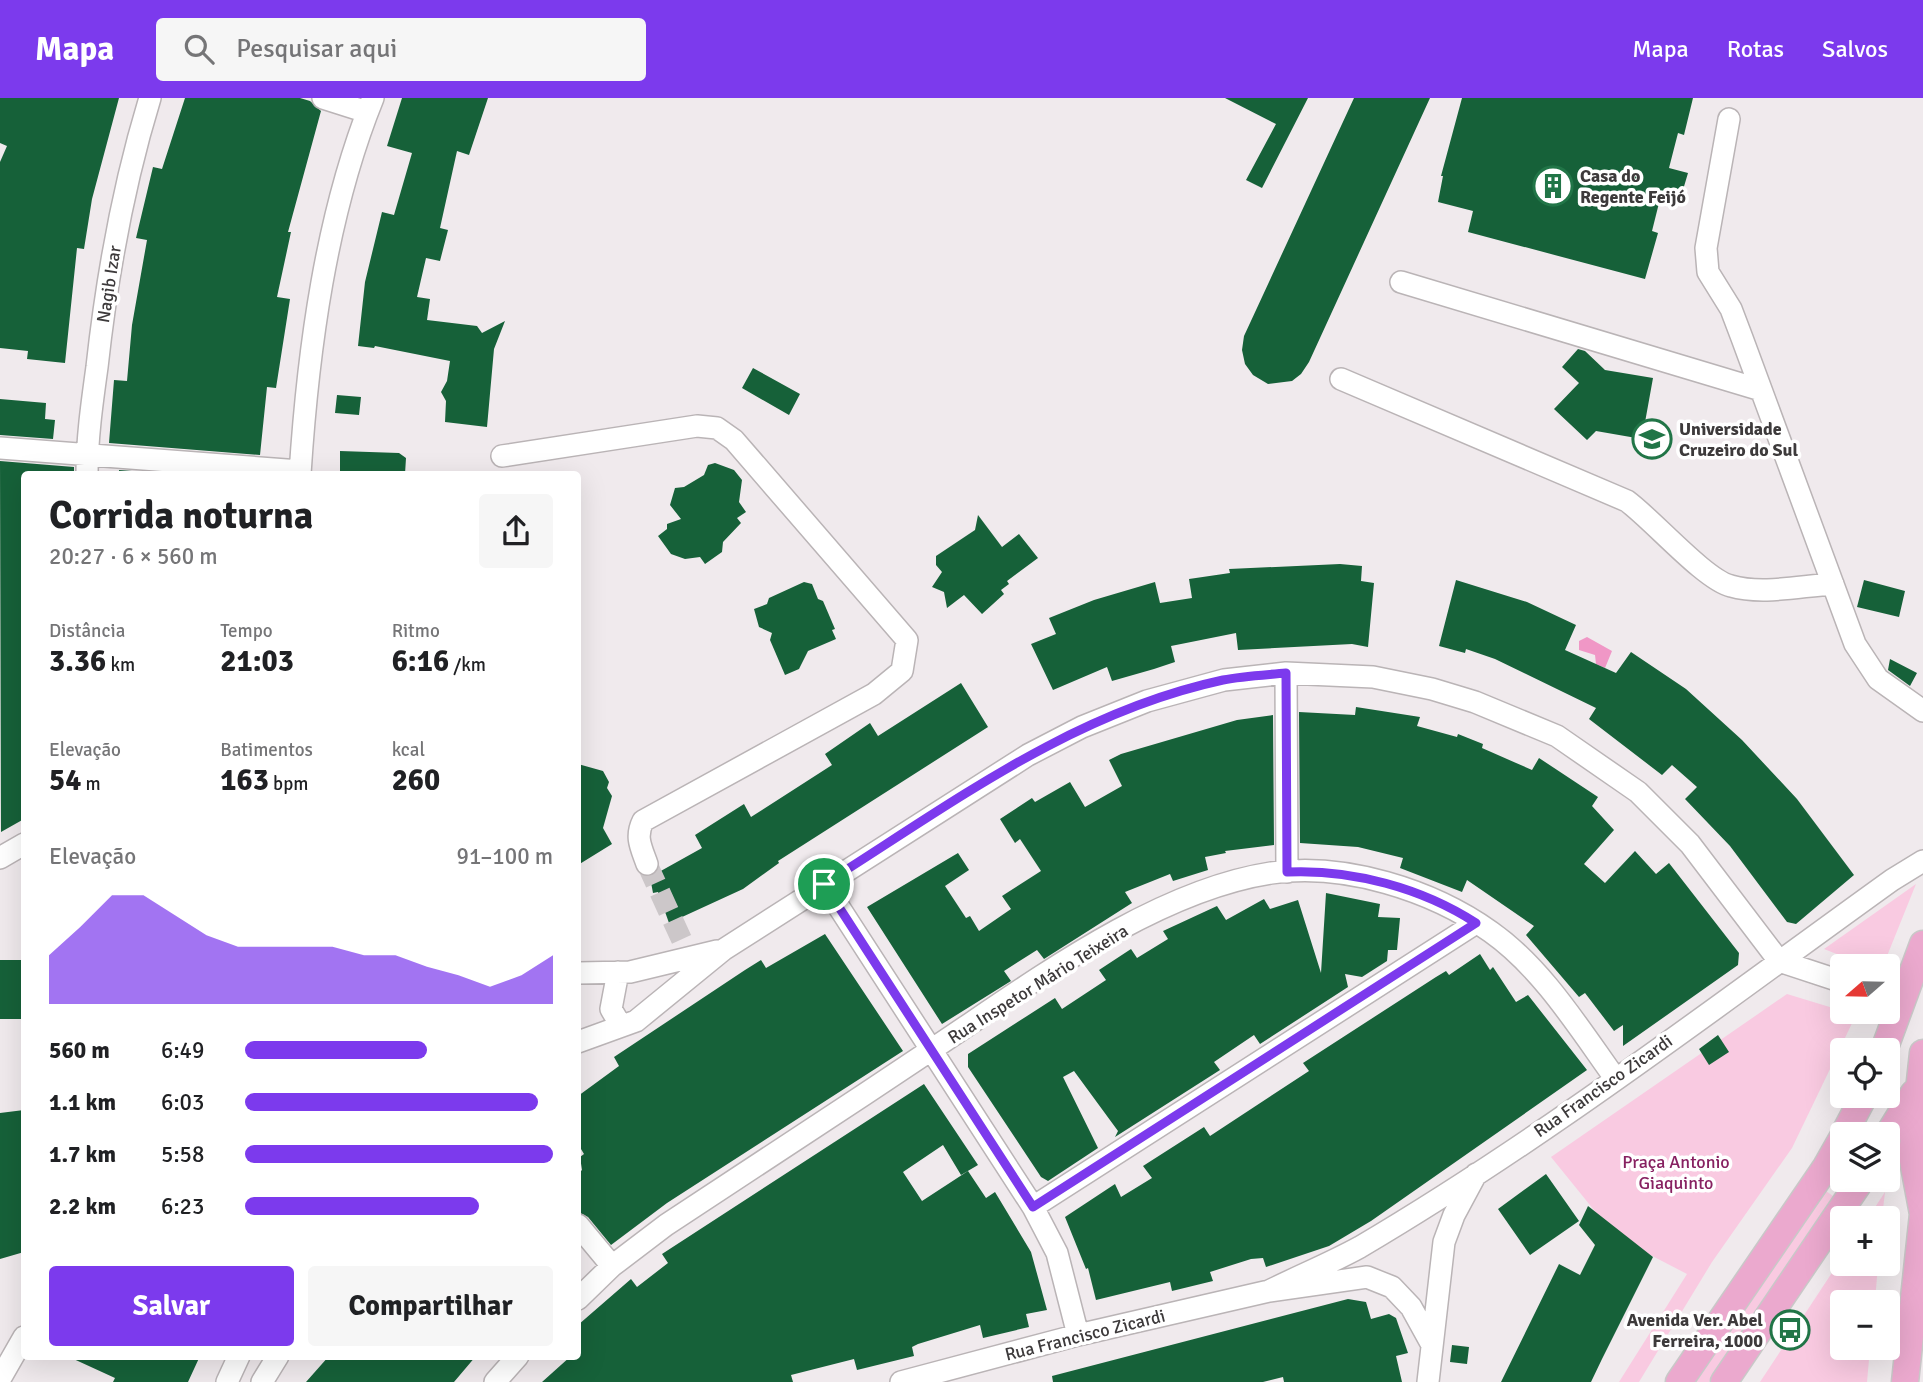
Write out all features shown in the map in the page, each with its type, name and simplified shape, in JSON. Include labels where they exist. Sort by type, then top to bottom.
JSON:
[{"type":"main road","points":[[1888,1038],[1923,944]]},
{"type":"main road","points":[[1905,1382],[1923,1231],[1923,1214],[1912,1155],[1923,1053]]},
{"type":"main road","points":[[1896,1122],[1920,1084]]},
{"type":"main road","points":[[1679,1382],[1830,1159]]},
{"type":"main road","points":[[1724,1382],[1853,1192]]},
{"type":"street","name":"Nagib Izar","points":[[88,466],[89,426],[110,269],[133,155],[150,98]]},
{"type":"street","points":[[300,471],[307,386],[317,313],[332,236],[370,105],[323,98]]},
{"type":"street","points":[[1729,119],[1706,248],[1708,272],[1731,309],[1864,662],[1878,678],[1923,711]]},
{"type":"street","points":[[1401,282],[1761,390]]},
{"type":"street","points":[[1341,379],[1627,501],[1651,519],[1705,570],[1728,586],[1753,590],[1833,584]]},
{"type":"street","points":[[502,456],[697,426],[717,428],[733,440],[907,640],[902,671],[874,694],[643,821],[638,832],[639,842],[648,863]]},
{"type":"street","points":[[0,448],[88,466],[239,471]]},
{"type":"street","points":[[1286,673],[1287,872]]},
{"type":"street","points":[[581,1041],[636,1021],[723,950],[1028,755],[1082,727],[1147,701],[1224,680],[1286,673],[1373,677],[1432,689],[1475,702],[1557,736],[1638,792],[1690,844],[1779,961],[1830,978]]},
{"type":"street","points":[[0,858],[21,846]]},
{"type":"street","name":"Rua Francisco Zicardi","points":[[1269,1291],[1358,1248],[1478,1172],[1615,1078],[1892,880],[1923,861]]},
{"type":"street","name":"Rua Inspetor Mário Teixeira","points":[[581,1296],[612,1266],[666,1225],[1064,963],[1165,908],[1216,887],[1271,873],[1343,875],[1385,884],[1453,908],[1492,933],[1527,964],[1615,1078]]},
{"type":"street","points":[[824,884],[1033,1207],[1056,1253],[1078,1335]]},
{"type":"street","points":[[1033,1207],[1476,923]]},
{"type":"street","points":[[581,974],[648,968],[723,950]]},
{"type":"street","points":[[648,968],[663,987],[661,1002]]},
{"type":"street","points":[[618,972],[611,1010],[621,1026]]},
{"type":"street","points":[[1428,1382],[1444,1242],[1454,1214],[1478,1172]]},
{"type":"street","points":[[581,1228],[612,1266]]},
{"type":"street","name":"Rua Francisco Zicardi","points":[[901,1382],[1078,1335],[1269,1291],[1367,1277],[1392,1287],[1411,1307],[1432,1345]]},
{"type":"street","points":[[0,1379],[21,1342]]},
{"type":"street","points":[[227,1382],[237,1360]]},
{"type":"street","points":[[262,1382],[276,1360]]},
{"type":"street","points":[[495,1382],[514,1360]]},
{"type":"green space","points":[[1916,884],[1888,954],[1837,954],[1824,949]]},
{"type":"green space","name":"Praça Antonio Giaquinto","points":[[1787,994],[1830,1007],[1830,1024],[1852,1024],[1845,1038],[1830,1038],[1830,1069],[1792,1148],[1712,1262],[1639,1382],[1619,1382],[1687,1274],[1635,1247],[1598,1215],[1551,1157]]},
{"type":"green space","points":[[1826,1191],[1833,1196],[1709,1382],[1695,1382]]},
{"type":"green space","points":[[1885,1192],[1883,1206],[1876,1206]]},
{"type":"green space","points":[[1830,1276],[1877,1276],[1876,1290],[1830,1290],[1830,1360],[1869,1360],[1867,1382],[1760,1382]]},
{"type":"shaded area","points":[[1587,637],[1612,651],[1605,668],[1596,664],[1595,655],[1579,650],[1579,641]]},
{"type":"building","points":[[0,98],[119,98],[92,199],[84,249],[77,248],[65,363],[27,359],[28,351],[0,348],[0,162],[7,146],[0,143]]},
{"type":"building","points":[[185,98],[300,98],[310,101],[321,111],[288,232],[291,232],[277,297],[290,299],[276,388],[267,387],[260,455],[109,443],[114,380],[127,381],[132,325],[147,240],[136,238],[153,167],[162,169]]},
{"type":"building","points":[[402,98],[488,98],[469,155],[457,151],[440,228],[448,230],[440,261],[426,258],[417,297],[430,299],[427,320],[477,326],[482,333],[505,321],[494,349],[487,427],[445,422],[446,401],[441,392],[447,381],[450,361],[375,346],[358,346],[365,282],[382,212],[394,215],[412,153],[387,146]]},
{"type":"building","points":[[1225,98],[1308,98],[1262,188],[1246,180],[1276,124]]},
{"type":"building","points":[[1354,98],[1430,98],[1309,362],[1292,381],[1268,384],[1253,375],[1245,364],[1242,350],[1244,336]]},
{"type":"building","name":"Casa do Regente Feijó","points":[[1462,98],[1693,98],[1684,135],[1678,133],[1669,168],[1688,173],[1680,200],[1661,195],[1652,231],[1658,233],[1645,279],[1468,232],[1473,211],[1438,202],[1441,176]]},
{"type":"building","points":[[1578,349],[1585,351],[1605,370],[1653,378],[1642,439],[1596,431],[1587,440],[1554,409],[1579,383],[1562,367]]},
{"type":"building","points":[[753,368],[800,394],[789,415],[742,388]]},
{"type":"building","points":[[337,395],[361,397],[359,415],[335,413]]},
{"type":"building","points":[[0,399],[46,403],[45,419],[55,420],[53,439],[0,435]]},
{"type":"building","points":[[340,451],[399,453],[406,458],[405,471],[340,471]]},
{"type":"building","points":[[0,461],[74,467],[74,471],[21,471],[21,821],[1,832]]},
{"type":"building","points":[[715,463],[734,470],[742,480],[739,502],[746,512],[737,518],[741,523],[723,542],[722,552],[705,564],[700,557],[685,559],[671,554],[658,536],[667,529],[667,524],[681,519],[670,505],[675,488],[684,487],[704,475],[708,465]]},
{"type":"building","points":[[978,515],[1002,547],[1019,534],[1038,558],[1007,581],[1009,584],[1001,590],[1004,594],[982,614],[964,595],[947,608],[944,592],[932,587],[942,572],[936,565],[936,556],[975,530]]},
{"type":"building","points":[[1340,564],[1362,566],[1361,581],[1374,583],[1368,647],[1352,644],[1238,650],[1236,633],[1171,646],[1175,662],[1154,669],[1112,681],[1107,667],[1053,690],[1031,644],[1056,634],[1049,618],[1094,600],[1155,582],[1160,603],[1192,598],[1189,579],[1230,573],[1229,569]]},
{"type":"building","points":[[1456,580],[1527,602],[1576,625],[1565,650],[1616,673],[1631,652],[1686,689],[1742,740],[1797,799],[1854,875],[1796,924],[1787,922],[1730,846],[1685,799],[1697,787],[1672,765],[1662,775],[1589,719],[1596,708],[1495,659],[1466,649],[1465,653],[1439,646]]},
{"type":"building","points":[[1864,580],[1905,591],[1899,617],[1857,607]]},
{"type":"building","points":[[804,582],[812,584],[818,599],[823,601],[835,629],[832,630],[836,639],[808,651],[799,669],[785,675],[770,640],[772,633],[759,627],[754,609],[767,604],[769,598]]},
{"type":"building","points":[[1890,659],[1917,673],[1910,686],[1888,670]]},
{"type":"building","points":[[961,683],[988,727],[778,861],[779,863],[743,889],[669,923],[658,892],[653,893],[650,877],[702,848],[695,835],[744,804],[751,817],[832,765],[825,754],[870,723],[878,736]]},
{"type":"building","points":[[1356,707],[1420,717],[1417,726],[1457,737],[1458,734],[1532,770],[1539,758],[1598,797],[1592,806],[1614,830],[1584,864],[1605,883],[1635,851],[1656,874],[1669,863],[1739,953],[1738,965],[1623,1046],[1623,1025],[1614,1031],[1585,993],[1579,997],[1526,935],[1534,926],[1467,880],[1462,892],[1400,868],[1403,858],[1358,847],[1300,843],[1299,712],[1355,715]]},
{"type":"building","points":[[1273,715],[1274,845],[1225,851],[1226,853],[1205,857],[1208,870],[1173,881],[1170,874],[1125,892],[1132,903],[1044,959],[1037,950],[1004,971],[1011,981],[942,1024],[867,907],[958,853],[969,870],[945,886],[966,918],[970,916],[979,931],[1011,909],[1002,896],[1041,871],[1020,839],[1015,843],[1000,819],[1032,798],[1035,802],[1070,782],[1085,807],[1122,786],[1109,760],[1121,754],[1237,720]]},
{"type":"building","points":[[581,765],[603,771],[609,782],[607,788],[612,796],[603,828],[612,844],[581,863]]},
{"type":"building","points":[[1326,893],[1380,904],[1378,917],[1400,918],[1397,950],[1388,950],[1387,961],[1362,977],[1345,974],[1348,987],[1260,1044],[1254,1035],[1214,1062],[1220,1070],[1115,1137],[1118,1131],[1074,1071],[1063,1077],[1098,1148],[1048,1181],[1041,1177],[968,1067],[968,1054],[1055,998],[1062,1009],[1106,980],[1099,970],[1131,949],[1137,958],[1168,939],[1163,931],[1217,906],[1226,920],[1264,899],[1270,909],[1298,900],[1321,973]]},
{"type":"building","points":[[825,934],[903,1051],[667,1203],[611,1245],[588,1217],[581,1214],[581,1156],[584,1154],[581,1149],[581,1094],[619,1066],[614,1057],[761,960],[766,968]]},
{"type":"building","points":[[1480,954],[1490,970],[1493,967],[1516,1002],[1528,995],[1587,1070],[1371,1221],[1329,1246],[1266,1267],[1263,1258],[1251,1259],[1210,1272],[1213,1281],[1172,1291],[1170,1282],[1096,1300],[1088,1268],[1086,1269],[1065,1217],[1115,1184],[1121,1197],[1152,1178],[1143,1166],[1204,1127],[1210,1136],[1309,1071],[1303,1063],[1436,977],[1446,971],[1449,975]]},
{"type":"building","points":[[0,960],[21,960],[21,1019],[0,1019]]},
{"type":"building","points":[[1718,1035],[1729,1052],[1709,1065],[1699,1049]]},
{"type":"building","points":[[924,1084],[978,1165],[961,1175],[943,1145],[903,1172],[922,1201],[968,1171],[986,1198],[995,1192],[1031,1252],[1047,1310],[1026,1314],[1029,1327],[983,1338],[980,1325],[918,1344],[912,1347],[914,1356],[857,1370],[854,1359],[791,1375],[793,1382],[542,1382],[567,1360],[581,1360],[581,1322],[631,1279],[637,1287],[668,1263],[662,1254]]},
{"type":"building","points":[[21,1110],[21,1253],[0,1259],[0,1113]]},
{"type":"building","points":[[1546,1174],[1579,1221],[1530,1255],[1498,1209]]},
{"type":"building","points":[[1588,1206],[1653,1257],[1591,1382],[1501,1382],[1559,1264],[1580,1275],[1595,1245],[1579,1225]]},
{"type":"building","points":[[1348,1299],[1366,1302],[1371,1319],[1389,1314],[1396,1318],[1408,1353],[1396,1356],[1402,1382],[1284,1382],[1283,1377],[1263,1382],[1053,1382],[1052,1376]]},
{"type":"building","points":[[1452,1345],[1469,1347],[1467,1364],[1450,1362]]},
{"type":"building","points":[[76,1360],[198,1360],[188,1382],[113,1382],[115,1378]]},
{"type":"building","points":[[325,1360],[473,1360],[454,1382],[306,1382]]},
{"type":"tunnel","points":[[647,864],[690,958]]},
{"type":"place","name":"Casa do Regente Feijó","points":[[1553,186]]},
{"type":"place","name":"Universidade Cruzeiro do Sul","points":[[1652,439]]},
{"type":"place","name":"Avenida Ver. Abel Ferreira, 1000","points":[[1790,1330]]},
{"type":"route","points":[[1286,673],[1287,872],[1343,875],[1385,884],[1453,908],[1476,923],[1033,1207],[824,884],[1028,755],[1082,727],[1147,701],[1224,680],[1286,673]]}]
